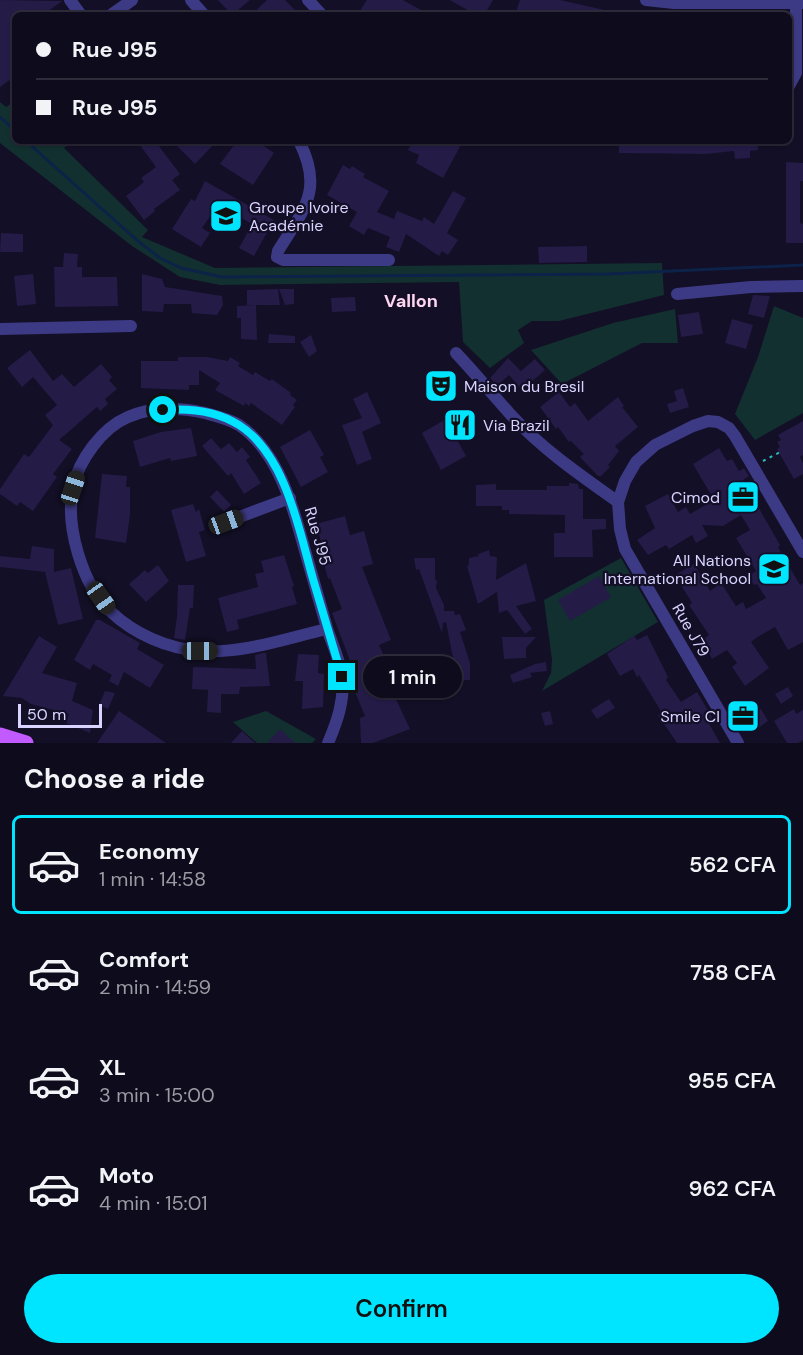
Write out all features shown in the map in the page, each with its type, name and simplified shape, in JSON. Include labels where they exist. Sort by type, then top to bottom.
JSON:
[{"type":"main road","points":[[0,735],[26,743]]},
{"type":"street","points":[[115,12],[132,0]]},
{"type":"street","points":[[191,0],[201,12]]},
{"type":"street","points":[[308,0],[319,12]]},
{"type":"street","points":[[646,0],[674,3],[798,2],[796,73],[792,80]]},
{"type":"street","points":[[300,144],[310,168],[307,205],[278,250],[277,257],[283,260],[389,260]]},
{"type":"street","points":[[676,294],[751,287],[803,286]]},
{"type":"street","points":[[0,329],[131,326]]},
{"type":"street","points":[[456,353],[512,416],[556,457],[618,501]]},
{"type":"street","name":"Rue J95","points":[[327,629],[221,651],[200,651],[170,645],[145,636],[125,623],[108,609],[93,587],[81,562],[74,538],[71,514],[73,488],[87,455],[108,430],[127,417],[148,411],[178,409],[220,416],[239,425],[255,440],[271,460],[290,498],[342,677],[340,712],[328,743]]},
{"type":"street","name":"Rue J79","points":[[738,743],[625,549],[620,529],[618,501],[625,481],[636,462],[655,445],[693,426],[708,421],[718,422],[729,428],[803,552]]},
{"type":"street","points":[[226,522],[290,498]]},
{"type":"path","points":[[753,466],[782,451]]},
{"type":"green space","points":[[0,102],[6,107],[12,103],[12,144],[69,144],[64,148],[148,230],[142,237],[215,268],[662,263],[664,295],[559,321],[532,321],[518,330],[524,343],[490,368],[463,342],[459,282],[220,285],[180,277],[132,246],[0,143]]},
{"type":"green space","points":[[774,306],[803,318],[803,413],[755,440],[735,414],[758,357]]},
{"type":"green space","points":[[675,309],[678,343],[642,343],[562,384],[531,350],[613,323]]},
{"type":"green space","points":[[621,558],[658,622],[542,691],[551,673],[552,660],[544,600]]},
{"type":"green space","points":[[266,711],[316,739],[312,743],[257,743],[233,722]]},
{"type":"building","points":[[0,0],[62,1],[47,12],[12,12],[12,78],[0,87]]},
{"type":"building","points":[[218,0],[250,0],[236,12],[229,12]]},
{"type":"building","points":[[267,0],[285,0],[297,12],[254,12]]},
{"type":"building","points":[[367,0],[403,0],[425,12],[359,12]]},
{"type":"building","points":[[450,0],[493,0],[486,12],[471,12]]},
{"type":"building","points":[[520,0],[560,0],[609,11],[609,12],[516,12]]},
{"type":"building","points":[[139,144],[157,144],[180,174],[172,180],[180,190],[154,209],[155,211],[144,220],[126,196],[144,182],[141,178],[156,167]]},
{"type":"building","points":[[175,144],[214,144],[195,164]]},
{"type":"building","points":[[235,144],[261,144],[274,153],[253,185],[220,164]]},
{"type":"building","points":[[411,144],[461,144],[443,178],[416,163],[419,155],[408,150]]},
{"type":"building","points":[[619,144],[757,144],[758,150],[750,151],[750,158],[735,159],[734,151],[706,154],[619,153]]},
{"type":"building","points":[[786,162],[803,163],[803,181],[800,181],[800,223],[803,224],[803,243],[786,243]]},
{"type":"building","points":[[343,165],[350,169],[352,166],[365,174],[363,177],[389,191],[377,212],[394,219],[397,211],[422,221],[424,217],[434,224],[453,191],[466,198],[447,233],[458,240],[448,255],[442,251],[439,256],[406,234],[399,252],[386,247],[390,237],[368,228],[364,235],[349,226],[357,212],[327,195]]},
{"type":"building","points":[[205,181],[274,220],[254,256],[239,248],[252,224],[218,205],[202,228],[210,233],[201,247],[172,229],[191,199],[195,201]]},
{"type":"building","points":[[1,233],[23,234],[23,252],[0,252]]},
{"type":"building","points":[[587,246],[587,262],[539,263],[538,247]]},
{"type":"building","points":[[64,253],[78,254],[77,267],[82,267],[82,277],[117,277],[118,306],[55,307],[54,267],[63,267]]},
{"type":"building","points":[[33,274],[36,304],[17,306],[14,276]]},
{"type":"building","points":[[142,274],[162,279],[165,287],[222,296],[223,305],[217,315],[192,313],[191,304],[164,304],[163,312],[142,311]]},
{"type":"building","points":[[278,289],[280,305],[247,305],[247,290]]},
{"type":"building","points":[[279,289],[294,289],[294,304],[285,305]]},
{"type":"building","points":[[753,295],[770,296],[764,318],[748,314]]},
{"type":"building","points":[[355,297],[356,311],[332,312],[331,298]]},
{"type":"building","points":[[256,305],[257,340],[241,339],[241,318],[237,318],[237,306]]},
{"type":"building","points":[[699,312],[703,334],[681,337],[678,315]]},
{"type":"building","points":[[732,319],[753,325],[746,349],[725,343]]},
{"type":"building","points":[[269,334],[295,336],[295,343],[268,343]]},
{"type":"building","points":[[311,335],[317,351],[309,357],[300,342]]},
{"type":"building","points":[[30,350],[53,381],[62,374],[74,387],[101,364],[112,377],[109,380],[117,389],[105,399],[108,404],[100,411],[97,407],[59,440],[72,449],[53,474],[57,477],[33,511],[20,502],[17,506],[0,494],[0,489],[24,454],[29,457],[53,425],[45,415],[57,405],[33,377],[22,387],[7,368]]},
{"type":"building","points":[[178,357],[207,357],[228,361],[230,357],[240,363],[238,366],[253,375],[255,372],[270,381],[272,379],[291,393],[290,395],[297,400],[293,405],[295,407],[282,425],[251,403],[249,406],[245,403],[244,406],[215,390],[220,383],[199,370],[199,385],[189,385],[189,390],[141,388],[141,361],[178,361]]},
{"type":"building","points":[[508,358],[521,371],[535,359],[545,370],[522,390],[509,375],[497,386],[490,378]]},
{"type":"building","points":[[683,388],[689,407],[670,413],[667,404],[677,401],[674,391]]},
{"type":"building","points":[[367,392],[381,423],[362,432],[372,459],[357,465],[342,425],[362,418],[353,399]]},
{"type":"building","points":[[559,392],[570,407],[575,403],[588,421],[618,397],[624,406],[622,407],[638,427],[615,446],[619,451],[608,465],[610,467],[601,476],[598,476],[580,457],[584,454],[571,441],[569,442],[558,427],[556,429],[540,407]]},
{"type":"building","points":[[446,419],[466,456],[441,470],[422,433]]},
{"type":"building","points":[[803,421],[803,455],[800,457],[803,463],[803,474],[794,479],[777,449],[780,447],[777,442],[781,440],[778,435]]},
{"type":"building","points":[[191,428],[197,456],[171,461],[170,458],[140,467],[133,441],[161,432]]},
{"type":"building","points":[[310,430],[324,455],[320,457],[328,472],[301,487],[280,447]]},
{"type":"building","points":[[211,438],[221,449],[229,443],[237,452],[242,447],[250,457],[246,460],[261,483],[244,494],[231,473],[228,476],[202,446]]},
{"type":"building","points":[[719,448],[727,461],[732,459],[739,471],[744,468],[749,476],[743,480],[800,585],[803,583],[803,642],[788,650],[775,627],[756,638],[751,642],[769,668],[745,686],[732,667],[737,663],[727,650],[712,659],[702,640],[709,635],[689,605],[692,603],[675,575],[694,564],[710,591],[721,583],[736,606],[743,602],[746,609],[766,598],[757,584],[754,585],[748,576],[756,571],[736,538],[750,530],[741,515],[723,526],[702,525],[708,536],[696,543],[692,535],[669,549],[666,545],[648,555],[637,540],[655,528],[645,506],[668,494],[678,512],[686,507],[690,514],[714,500],[693,464]]},
{"type":"building","points":[[102,474],[127,476],[126,487],[130,487],[130,515],[126,543],[95,538]]},
{"type":"building","points":[[569,483],[578,484],[579,489],[583,489],[583,519],[606,519],[606,529],[592,530],[593,557],[554,557],[554,533],[565,533],[565,515],[509,514],[509,510],[502,510],[502,506],[476,506],[476,485],[496,484],[496,490],[547,490],[547,486],[569,486]]},
{"type":"building","points":[[217,490],[231,505],[224,512],[210,497]]},
{"type":"building","points":[[193,504],[196,512],[199,509],[205,530],[199,532],[206,556],[186,562],[171,510]]},
{"type":"building","points":[[345,516],[350,535],[364,531],[373,564],[362,567],[391,640],[379,645],[392,674],[396,673],[403,691],[394,695],[410,729],[373,743],[361,743],[360,718],[365,716],[351,682],[349,667],[352,666],[332,613],[342,609],[330,578],[328,579],[324,564],[327,563],[316,524]]},
{"type":"building","points":[[32,546],[54,549],[54,572],[71,568],[83,619],[58,625],[45,572],[0,567],[0,556],[30,559]]},
{"type":"building","points":[[489,550],[490,556],[497,557],[496,580],[526,563],[536,601],[516,606],[532,629],[525,634],[507,610],[499,613],[497,592],[478,604],[467,566],[469,558],[479,556],[478,554]]},
{"type":"building","points":[[284,555],[297,604],[237,620],[239,629],[227,632],[218,598],[258,587],[255,574],[264,572],[261,561]]},
{"type":"building","points":[[414,558],[435,558],[436,588],[444,605],[444,611],[454,611],[455,615],[460,614],[466,630],[460,632],[470,663],[470,680],[460,680],[446,622],[443,623],[442,633],[419,569],[416,570]]},
{"type":"building","points":[[158,565],[169,581],[146,602],[129,584],[145,570],[148,573]]},
{"type":"building","points":[[599,576],[611,597],[570,621],[558,600]]},
{"type":"building","points":[[178,585],[194,585],[193,608],[190,608],[185,640],[174,638]]},
{"type":"building","points":[[96,620],[100,620],[140,643],[137,649],[164,665],[150,688],[124,672],[118,686],[109,681],[112,675],[93,664],[90,670],[74,660]]},
{"type":"building","points":[[647,635],[668,677],[666,680],[681,702],[697,692],[713,719],[708,722],[720,743],[677,743],[658,715],[662,713],[639,675],[637,677],[633,669],[620,676],[607,654],[634,636],[637,640]]},
{"type":"building","points":[[39,636],[57,647],[42,673],[77,683],[72,701],[93,710],[90,733],[66,723],[69,714],[31,704],[22,698],[3,696]]},
{"type":"building","points":[[502,637],[536,637],[526,648],[526,658],[504,659]]},
{"type":"building","points":[[266,653],[270,686],[240,687],[239,694],[221,694],[221,713],[207,712],[208,690],[192,689],[193,667],[256,669],[255,655]]},
{"type":"building","points":[[298,654],[319,655],[318,673],[324,674],[323,707],[302,709],[303,681],[295,681]]},
{"type":"building","points":[[546,662],[547,671],[530,673],[532,677],[513,683],[510,675],[535,664]]},
{"type":"building","points":[[788,687],[793,696],[781,704],[775,694]]},
{"type":"building","points":[[105,691],[115,693],[108,709],[99,705]]},
{"type":"building","points":[[609,699],[615,708],[597,719],[591,710]]},
{"type":"building","points":[[757,706],[768,721],[758,728],[748,712]]},
{"type":"building","points":[[794,709],[796,714],[803,710],[803,740],[798,743],[787,743],[774,721]]},
{"type":"building","points":[[119,711],[147,730],[166,743],[97,743]]},
{"type":"building","points":[[550,711],[553,724],[545,726],[541,713]]},
{"type":"building","points":[[280,729],[295,743],[267,743]]},
{"type":"building","points":[[242,731],[255,743],[231,743]]},
{"type":"waterway","points":[[0,117],[12,128]]},
{"type":"waterway","points":[[29,144],[160,258],[181,268],[222,277],[608,274],[803,265]]},
{"type":"place","name":"Groupe Ivoire Académie","points":[[226,216]]},
{"type":"place","name":"Maison du Bresil","points":[[441,386]]},
{"type":"place","name":"Via Brazil","points":[[460,425]]},
{"type":"place","name":"Cimod","points":[[743,497]]},
{"type":"place","name":"All Nations International School","points":[[774,569]]},
{"type":"place","name":"Smile CI","points":[[743,716]]},
{"type":"district","name":"Vallon","points":[[411,301]]},
{"type":"route","points":[[163,410],[199,411],[220,416],[239,425],[271,460],[290,498],[342,677]]}]
